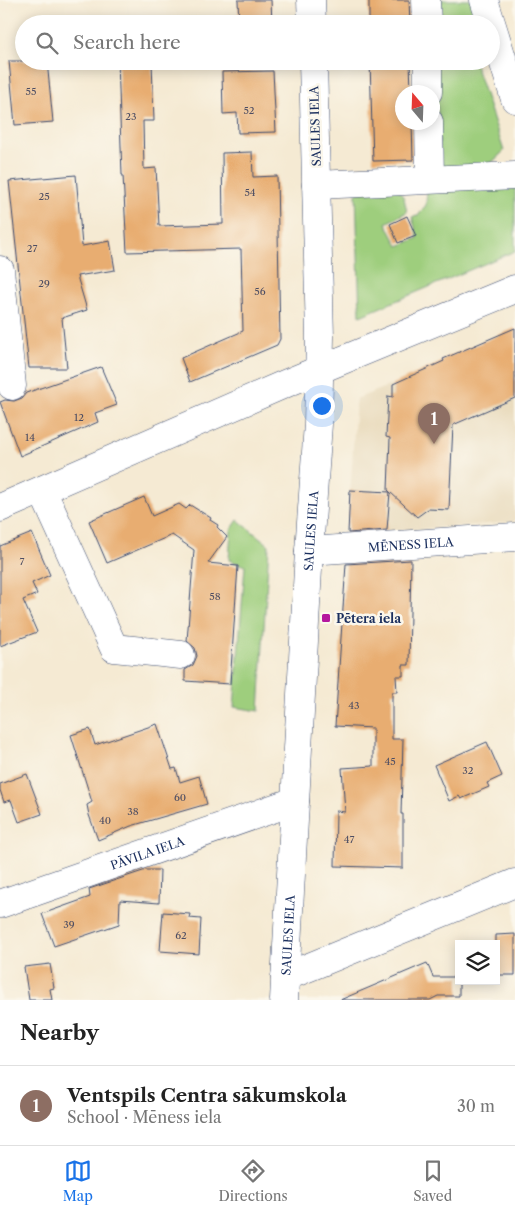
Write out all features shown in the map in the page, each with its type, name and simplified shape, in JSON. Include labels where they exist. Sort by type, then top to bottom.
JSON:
[{"type":"street","points":[[311,0],[312,15]]},
{"type":"street","points":[[426,0],[427,15]]},
{"type":"street","points":[[484,0],[489,15]]},
{"type":"street","points":[[500,51],[515,99]]},
{"type":"street","name":"SAULES IELA","points":[[284,989],[318,424],[319,370],[313,70]]},
{"type":"street","points":[[428,70],[428,85]]},
{"type":"street","points":[[429,130],[430,179]]},
{"type":"street","points":[[316,185],[515,176]]},
{"type":"street","points":[[0,270],[12,386]]},
{"type":"street","points":[[0,508],[319,370],[515,289]]},
{"type":"street","points":[[42,490],[114,648],[182,654]]},
{"type":"street","name":"MĒNESS IELA","points":[[309,551],[515,537]]},
{"type":"street","name":"PĀVILA IELA","points":[[0,904],[295,801]]},
{"type":"street","points":[[284,989],[515,883]]},
{"type":"shaded area","points":[[515,328],[515,522],[391,531],[348,530],[356,399]]},
{"type":"green space","points":[[432,0],[472,0],[478,15],[433,15]]},
{"type":"green space","points":[[435,70],[477,70],[504,151],[486,168],[441,170],[439,130],[440,85],[436,85]]},
{"type":"green space","points":[[515,184],[515,251],[360,316],[356,193],[398,189],[404,198],[407,212],[386,223],[398,246],[418,238],[412,217],[418,216],[426,205],[427,188]]},
{"type":"green space","points":[[238,520],[269,545],[259,711],[234,707],[245,566],[229,560],[231,530]]},
{"type":"building","points":[[238,0],[271,0],[272,15],[239,15]]},
{"type":"building","points":[[369,0],[409,0],[410,15],[369,15]]},
{"type":"building","points":[[9,61],[15,61],[15,70],[48,70],[53,122],[15,125]]},
{"type":"building","points":[[118,70],[152,70],[154,121],[143,121],[144,169],[156,168],[159,226],[223,224],[222,153],[252,152],[253,177],[277,176],[280,339],[277,345],[190,382],[181,358],[243,331],[241,249],[127,252]]},
{"type":"building","points":[[370,70],[410,70],[411,85],[395,85],[395,130],[412,130],[413,160],[373,161]]},
{"type":"building","points":[[273,71],[276,132],[238,133],[237,113],[223,114],[222,72]]},
{"type":"building","points":[[76,175],[82,246],[110,241],[115,270],[77,276],[87,310],[62,318],[67,368],[29,368],[9,181]]},
{"type":"building","points":[[407,216],[416,236],[398,243],[390,224]]},
{"type":"building","points":[[515,328],[515,398],[453,425],[449,510],[428,509],[417,517],[388,490],[390,438],[386,437],[388,396],[393,397],[393,384],[444,361],[443,359]]},
{"type":"building","points":[[101,367],[117,405],[95,413],[98,422],[20,456],[0,402],[5,400],[14,401],[22,398],[26,393]]},
{"type":"building","points":[[350,490],[390,492],[387,530],[348,533]]},
{"type":"building","points":[[144,497],[152,516],[179,504],[186,509],[190,505],[211,518],[210,520],[218,525],[217,527],[227,537],[208,563],[238,566],[230,684],[185,681],[185,670],[193,665],[197,656],[195,648],[187,641],[194,550],[172,535],[107,563],[89,521]]},
{"type":"building","points":[[32,533],[50,575],[32,583],[37,594],[23,600],[37,632],[0,646],[0,546]]},
{"type":"building","points":[[411,560],[409,665],[403,665],[403,676],[396,676],[397,692],[392,692],[392,739],[403,739],[401,814],[403,814],[403,868],[335,866],[336,811],[345,812],[342,768],[373,766],[373,728],[335,726],[346,564]]},
{"type":"building","points":[[157,724],[172,769],[176,768],[180,782],[199,776],[207,804],[131,826],[98,840],[87,805],[92,802],[71,735],[90,729],[95,745]]},
{"type":"building","points":[[487,742],[502,776],[487,783],[489,787],[461,799],[459,796],[449,801],[434,765]]},
{"type":"building","points":[[27,774],[42,814],[19,822],[11,800],[4,802],[0,784]]},
{"type":"building","points":[[146,870],[160,870],[159,903],[120,900],[119,924],[54,946],[42,914],[90,897],[89,889]]},
{"type":"building","points":[[163,912],[190,914],[189,918],[201,919],[199,954],[160,951]]},
{"type":"building","points":[[515,934],[515,975],[500,975],[500,940],[496,940],[496,935]]},
{"type":"building","points":[[427,963],[433,977],[455,977],[455,985],[459,985],[459,996],[438,996],[430,1000],[340,1000]]},
{"type":"building","points":[[50,964],[54,988],[50,989],[52,1000],[29,1000],[24,967]]},
{"type":"place","name":"Ventspils Centra sākumskola","points":[[434,444]]},
{"type":"place","name":"Pētera iela","points":[[326,618]]}]
